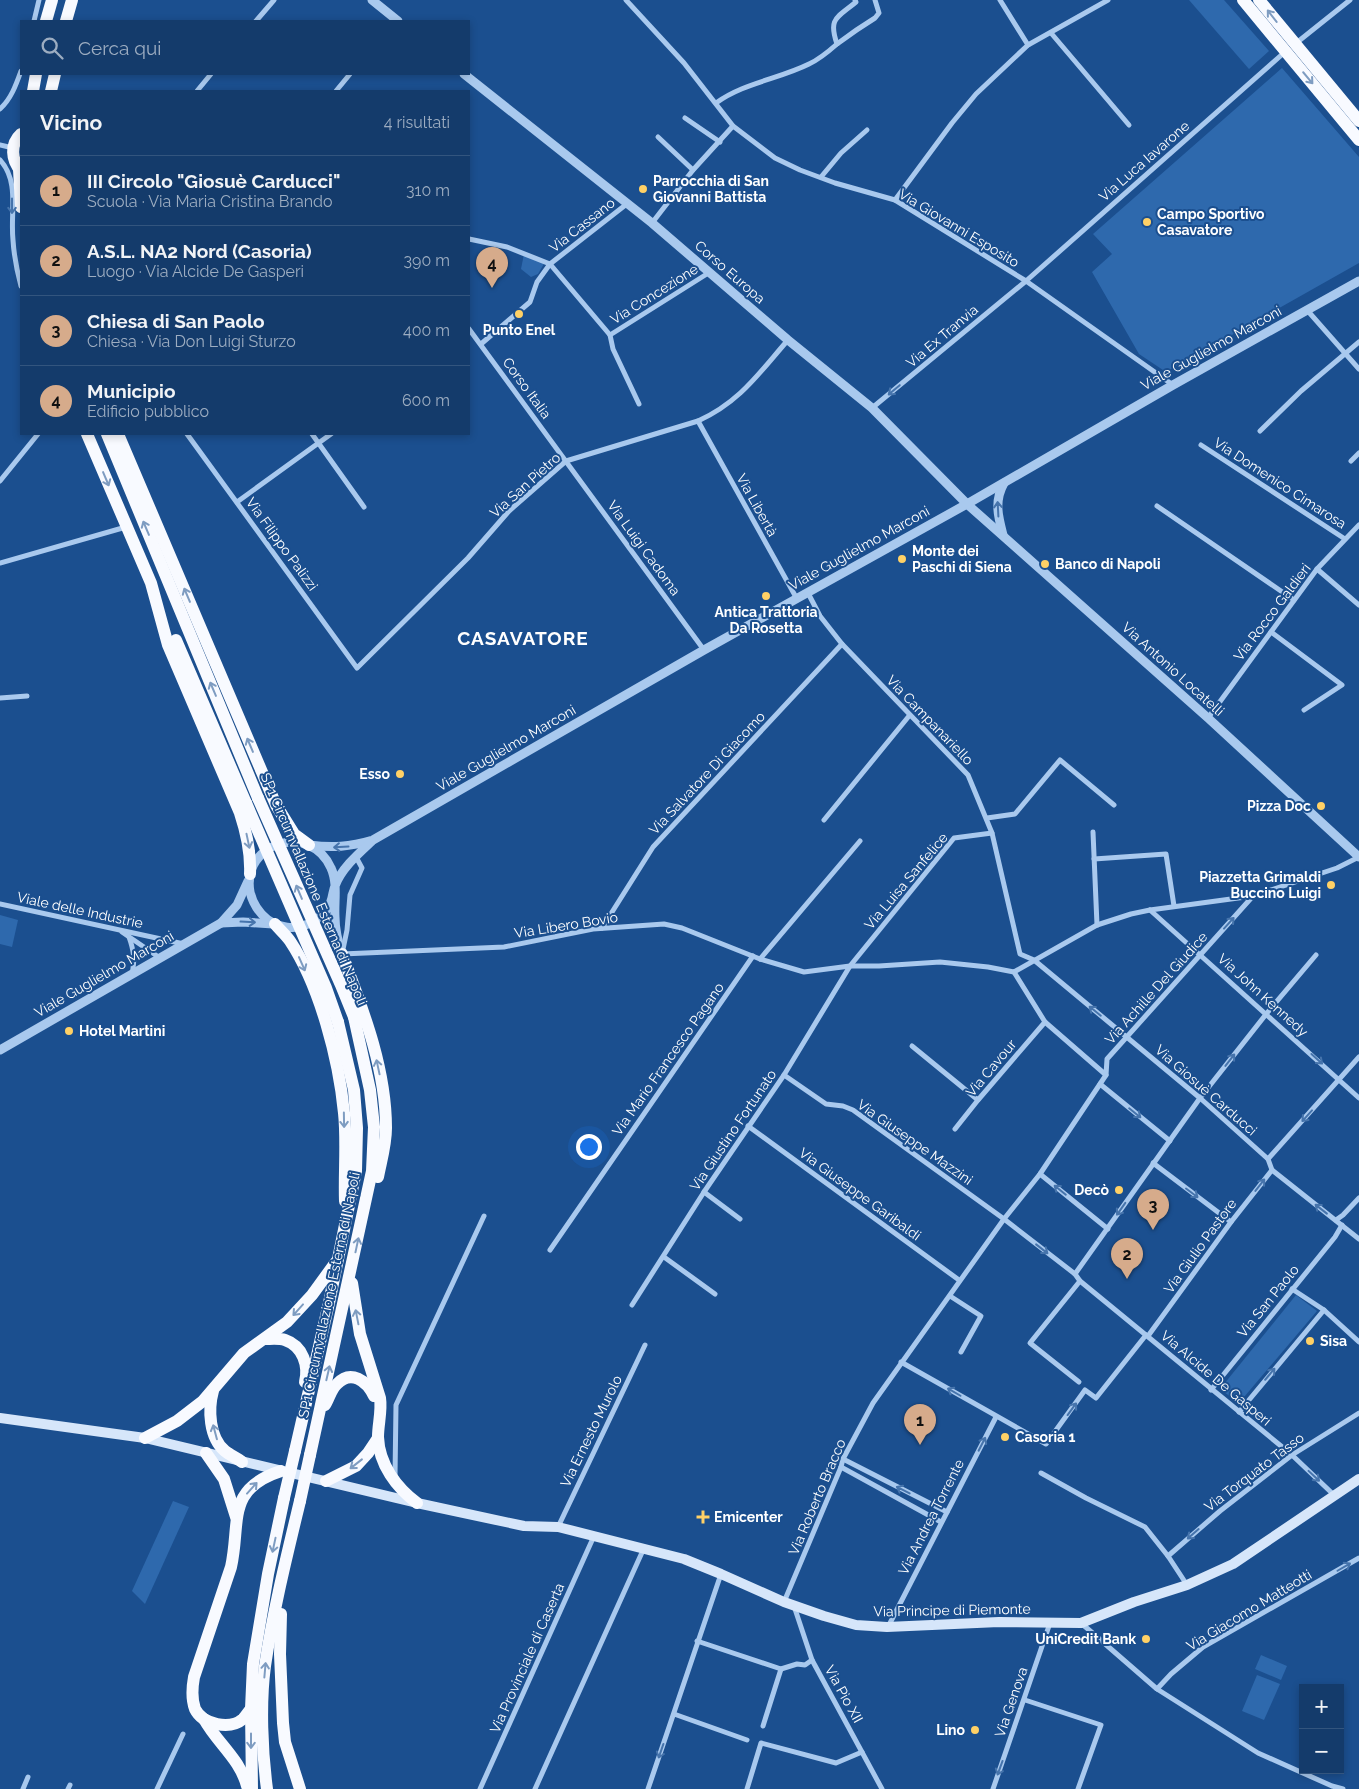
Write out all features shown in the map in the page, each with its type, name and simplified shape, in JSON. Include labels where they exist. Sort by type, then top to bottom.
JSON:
[{"type":"highway","points":[[46,20],[52,0]]},
{"type":"highway","points":[[66,20],[72,0]]},
{"type":"highway","points":[[1243,0],[1359,140]]},
{"type":"highway","points":[[1259,0],[1359,121]]},
{"type":"highway","points":[[33,90],[36,75]]},
{"type":"highway","points":[[51,90],[55,75]]},
{"type":"highway","points":[[20,135],[14,148],[14,161],[20,170]]},
{"type":"highway","points":[[87,435],[151,583],[168,645],[240,813],[251,854],[250,874]]},
{"type":"highway","name":"SP1 Circumvallazione Esterna di Napoli","points":[[107,435],[258,798],[354,1017],[370,1090],[374,1127],[372,1171],[283,1575],[265,1667],[263,1709],[267,1789]]},
{"type":"highway","points":[[118,435],[276,805],[294,834],[309,845]]},
{"type":"highway","name":"SP1 Circumvallazione Esterna di Napoli","points":[[151,583],[326,988],[338,1022],[354,1090],[357,1128],[356,1171],[268,1574],[253,1664],[251,1710],[252,1789]]},
{"type":"highway","points":[[275,924],[289,940],[299,957],[318,1000],[335,1057],[344,1114],[346,1223]]},
{"type":"highway","points":[[342,954],[366,1021],[378,1066],[384,1100],[386,1130],[384,1151],[376,1187],[363,1217]]},
{"type":"highway","points":[[145,1438],[170,1425],[192,1410],[213,1391],[223,1376],[244,1353],[288,1322],[312,1296],[338,1258]]},
{"type":"highway","points":[[351,1272],[360,1334],[380,1398],[378,1438],[383,1460],[395,1483],[404,1493],[418,1503]]},
{"type":"highway","points":[[265,1339],[285,1340],[294,1346],[305,1358],[307,1373],[303,1396],[302,1422]]},
{"type":"highway","points":[[317,1420],[337,1384],[349,1377],[365,1382],[376,1400],[380,1415]]},
{"type":"highway","points":[[213,1391],[210,1411],[215,1437],[224,1451],[242,1462]]},
{"type":"highway","points":[[326,1481],[356,1466],[378,1438]]},
{"type":"highway","points":[[206,1453],[224,1478],[236,1517]]},
{"type":"highway","points":[[248,1789],[244,1774],[238,1764],[226,1746],[209,1729],[195,1709],[192,1690],[194,1678],[234,1554],[236,1517],[240,1504],[251,1487],[259,1480],[281,1471]]},
{"type":"highway","points":[[283,1575],[280,1654],[282,1724],[285,1742],[300,1789]]},
{"type":"highway","points":[[204,1720],[212,1723],[235,1724],[251,1710]]},
{"type":"main road","name":"Via Principe di Piemonte","points":[[0,1418],[145,1438],[418,1503],[524,1526],[558,1527],[684,1559],[789,1604],[856,1625],[887,1627],[999,1622],[1081,1623],[1134,1602],[1187,1585],[1233,1564],[1359,1479]]},
{"type":"street","points":[[34,20],[39,0]]},
{"type":"street","points":[[257,20],[274,0]]},
{"type":"street","points":[[372,0],[395,20]]},
{"type":"street","name":"Via Giovanni Esposito","points":[[626,0],[684,64],[733,126],[775,158],[820,177],[895,200],[1026,281],[1173,385]]},
{"type":"street","points":[[716,103],[723,98],[769,78],[807,66],[823,57],[837,44],[875,18],[879,13],[875,0]]},
{"type":"street","points":[[1000,0],[1028,45]]},
{"type":"street","points":[[895,200],[976,94],[1028,45],[1108,0]]},
{"type":"street","name":"Via Luca Iavarone","points":[[1026,281],[1278,58],[1350,0]]},
{"type":"street","points":[[837,44],[833,31],[834,20],[857,1]]},
{"type":"street","points":[[1051,33],[1129,125]]},
{"type":"street","points":[[0,109],[7,103],[20,74]]},
{"type":"street","points":[[198,90],[211,75]]},
{"type":"street","points":[[337,90],[349,75]]},
{"type":"street","name":"Corso Europa","points":[[465,75],[628,203],[788,340],[872,408],[967,504]]},
{"type":"street","points":[[685,118],[720,142]]},
{"type":"street","points":[[652,223],[693,170],[733,126]]},
{"type":"street","points":[[820,177],[841,153],[867,130]]},
{"type":"street","points":[[658,137],[693,170]]},
{"type":"street","points":[[0,145],[14,148]]},
{"type":"street","points":[[0,160],[12,181],[12,238],[20,282]]},
{"type":"street","name":"Via Cassano","points":[[481,344],[530,302],[537,282],[550,264],[628,203]]},
{"type":"street","points":[[470,239],[507,247],[550,264],[610,334],[613,349],[639,404]]},
{"type":"street","name":"Via Concezione","points":[[610,334],[710,272]]},
{"type":"street","name":"Via Ex Tranvia","points":[[872,408],[1026,281]]},
{"type":"street","name":"Viale Guglielmo Marconi","points":[[309,845],[331,848],[352,846],[373,840],[704,650],[967,504],[1173,385],[1359,281]]},
{"type":"street","points":[[1307,310],[1359,369]]},
{"type":"street","name":"Corso Italia","points":[[470,332],[481,344],[566,461]]},
{"type":"street","name":"Via San Pietro","points":[[357,668],[468,558],[509,512],[566,461],[698,421],[715,413],[733,401],[788,340]]},
{"type":"street","points":[[1260,432],[1301,391],[1359,342]]},
{"type":"street","name":"Via Libertà","points":[[698,421],[796,599]]},
{"type":"street","points":[[0,481],[37,435]]},
{"type":"street","name":"Via Filippo Palizzi","points":[[189,435],[357,668]]},
{"type":"street","points":[[313,435],[364,507]]},
{"type":"street","points":[[237,502],[330,435]]},
{"type":"street","name":"Via Domenico Cimarosa","points":[[1201,445],[1345,539]]},
{"type":"street","points":[[1352,461],[1359,453]]},
{"type":"street","name":"Via Luigi Cadoma","points":[[566,461],[704,650]]},
{"type":"street","points":[[1003,536],[997,514],[997,502],[1004,483]]},
{"type":"street","name":"Via Antonio Locatelli","points":[[967,504],[1208,718],[1359,857]]},
{"type":"street","points":[[1157,506],[1294,600]]},
{"type":"street","name":"Via Rocco Galdieri","points":[[1208,718],[1318,568],[1359,525]]},
{"type":"street","points":[[0,563],[126,527]]},
{"type":"street","points":[[1318,568],[1359,605]]},
{"type":"street","name":"Via Campanariello","points":[[808,593],[820,616],[842,644],[909,716],[968,775],[992,833],[1020,954],[1034,960]]},
{"type":"street","points":[[1271,632],[1342,685],[1304,710]]},
{"type":"street","name":"Via Salvatore Di Giacomo","points":[[602,928],[653,847],[842,644]]},
{"type":"street","points":[[0,698],[27,696]]},
{"type":"street","points":[[824,820],[909,716]]},
{"type":"street","points":[[986,818],[1015,814],[1060,760],[1114,805]]},
{"type":"street","points":[[1093,832],[1097,925]]},
{"type":"street","name":"Via Luisa Sanfelice","points":[[850,966],[954,838],[992,833]]},
{"type":"street","name":"Viale Guglielmo Marconi","points":[[335,886],[356,857],[373,840]]},
{"type":"street","points":[[760,959],[860,841]]},
{"type":"street","points":[[335,886],[331,902],[322,916],[308,925],[291,928],[275,924],[261,914],[252,900],[249,884],[250,874],[262,854],[276,845],[292,842],[309,845],[323,855],[332,869],[335,886],[336,936],[342,954]]},
{"type":"street","points":[[1094,859],[1166,854],[1174,906]]},
{"type":"street","points":[[342,954],[348,930],[350,895],[362,868],[356,857]]},
{"type":"street","points":[[1106,1075],[1045,1022],[1014,972],[1097,925],[1150,910],[1253,896],[1337,868],[1359,857]]},
{"type":"street","name":"Viale Guglielmo Marconi","points":[[0,1050],[221,923],[237,905],[250,874]]},
{"type":"street","name":"Via Achille Del Giudice","points":[[873,1403],[950,1296],[959,1280],[1040,1174],[1106,1075],[1107,1059],[1253,896]]},
{"type":"street","name":"Viale delle Industrie","points":[[0,904],[185,944]]},
{"type":"street","name":"Via John Kennedy","points":[[1150,910],[1267,1013],[1359,1098]]},
{"type":"street","name":"Viale Guglielmo Marconi","points":[[221,923],[275,924]]},
{"type":"street","name":"Via Libero Bovio","points":[[342,954],[504,947],[602,928],[664,924],[682,928],[760,959],[804,972],[850,966],[940,962],[1014,972]]},
{"type":"street","points":[[119,930],[160,958]]},
{"type":"street","points":[[128,936],[134,950],[135,961],[132,974]]},
{"type":"street","points":[[1075,1274],[1200,1098],[1267,1013],[1316,955]]},
{"type":"street","name":"Via Mario Francesco Pagano","points":[[550,1250],[753,956]]},
{"type":"street","name":"Via Giosuè Carducci","points":[[1034,960],[1200,1098],[1268,1159],[1272,1170]]},
{"type":"street","name":"Via Giustino Fortunato","points":[[632,1305],[704,1192],[784,1075],[850,966]]},
{"type":"street","name":"Via Cavour","points":[[956,1130],[978,1100],[1045,1022]]},
{"type":"street","points":[[912,1046],[978,1100]]},
{"type":"street","points":[[1268,1159],[1359,1057]]},
{"type":"street","name":"Via Giuseppe Mazzini","points":[[784,1075],[826,1104],[843,1106],[852,1110],[1004,1219]]},
{"type":"street","points":[[1100,1084],[1170,1141]]},
{"type":"street","name":"Via Giuseppe Garibaldi","points":[[748,1126],[959,1280]]},
{"type":"street","points":[[1153,1163],[1231,1222]]},
{"type":"street","points":[[1272,1170],[1359,1239]]},
{"type":"street","name":"Via Giulio Pastore","points":[[996,1417],[1046,1444],[1085,1390],[1096,1398],[1147,1336],[1272,1170]]},
{"type":"street","points":[[1040,1174],[1108,1229]]},
{"type":"street","points":[[704,1192],[740,1219]]},
{"type":"street","points":[[1336,1220],[1344,1215],[1359,1198]]},
{"type":"street","points":[[395,1483],[396,1405],[484,1216]]},
{"type":"street","name":"Via Alcide De Gasperi","points":[[1004,1219],[1075,1274],[1080,1281],[1292,1455],[1335,1496]]},
{"type":"street","name":"Via San Paolo","points":[[1211,1390],[1335,1237],[1342,1225]]},
{"type":"street","points":[[664,1257],[715,1294]]},
{"type":"street","points":[[1079,1382],[1030,1344],[1080,1281]]},
{"type":"street","points":[[1292,1289],[1324,1310],[1359,1342]]},
{"type":"street","points":[[950,1296],[981,1316],[961,1352]]},
{"type":"street","points":[[1239,1412],[1324,1310]]},
{"type":"street","name":"Via Ernesto Murolo","points":[[558,1527],[645,1345]]},
{"type":"street","points":[[901,1362],[996,1417]]},
{"type":"street","name":"Via Roberto Bracco","points":[[789,1604],[842,1467],[843,1459],[873,1403]]},
{"type":"street","name":"Via Torquato Tasso","points":[[1168,1556],[1220,1511],[1292,1455],[1359,1413]]},
{"type":"street","name":"Via Andrea Torrente","points":[[887,1627],[996,1417]]},
{"type":"street","points":[[843,1459],[946,1512]]},
{"type":"street","points":[[842,1467],[941,1522]]},
{"type":"street","points":[[1041,1473],[1145,1527],[1168,1556],[1187,1585]]},
{"type":"street","name":"Via Provinciale di Caserta","points":[[480,1789],[594,1536]]},
{"type":"street","points":[[535,1789],[644,1548]]},
{"type":"street","name":"Via Giacomo Matteotti","points":[[1157,1689],[1171,1674],[1203,1647],[1359,1558]]},
{"type":"street","points":[[648,1789],[721,1574]]},
{"type":"street","name":"Via Pio XII","points":[[789,1604],[812,1660],[882,1789]]},
{"type":"street","name":"Via Genova","points":[[993,1789],[1050,1623]]},
{"type":"street","points":[[1081,1623],[1157,1689],[1258,1753],[1331,1787],[1344,1789]]},
{"type":"street","points":[[697,1641],[781,1668],[797,1664],[805,1665],[812,1660]]},
{"type":"street","points":[[763,1726],[781,1668]]},
{"type":"street","points":[[1025,1700],[1102,1725],[1078,1789]]},
{"type":"street","points":[[674,1714],[747,1740]]},
{"type":"street","points":[[157,1789],[182,1734]]},
{"type":"street","points":[[747,1789],[760,1743],[836,1763],[862,1752]]},
{"type":"street","points":[[23,1789],[28,1777]]},
{"type":"shaded area","points":[[1189,0],[1224,0],[1269,51],[1249,69]]},
{"type":"shaded area","name":"Campo Sportivo Casavatore","points":[[1282,68],[1359,157],[1359,263],[1166,372],[1139,354],[1092,272],[1112,254],[1093,234]]},
{"type":"shaded area","points":[[524,254],[545,262],[538,274],[531,277],[521,269]]},
{"type":"shaded area","points":[[0,915],[18,920],[12,947],[0,944]]},
{"type":"shaded area","points":[[1296,1295],[1317,1311],[1239,1403],[1220,1389]]},
{"type":"shaded area","points":[[173,1501],[189,1507],[145,1604],[132,1591]]},
{"type":"shaded area","points":[[1261,1655],[1287,1666],[1281,1680],[1255,1669]]},
{"type":"shaded area","points":[[1257,1675],[1280,1684],[1264,1720],[1242,1711]]},
{"type":"place","name":"Parrocchia di San Giovanni Battista","points":[[643,189]]},
{"type":"place","name":"Campo Sportivo Casavatore","points":[[1147,222]]},
{"type":"place","name":"Municipio","points":[[492,288]]},
{"type":"place","name":"Punto Enel","points":[[519,314]]},
{"type":"place","name":"Monte dei Paschi di Siena","points":[[902,559]]},
{"type":"place","name":"Banco di Napoli","points":[[1045,564]]},
{"type":"place","name":"Antica Trattoria Da Rosetta","points":[[766,596]]},
{"type":"place","name":"Esso","points":[[400,774]]},
{"type":"place","name":"Pizza Doc","points":[[1321,806]]},
{"type":"place","name":"Piazzetta Grimaldi Buccino Luigi","points":[[1331,885]]},
{"type":"place","name":"Hotel Martini","points":[[69,1031]]},
{"type":"place","name":"Decò","points":[[1119,1190]]},
{"type":"place","name":"Chiesa di San Paolo","points":[[1153,1230]]},
{"type":"place","name":"A.S.L. NA2 Nord (Casoria)","points":[[1127,1279]]},
{"type":"place","name":"Sisa","points":[[1310,1341]]},
{"type":"place","name":"Casoria 1","points":[[1005,1437]]},
{"type":"place","name":"III Circolo \"Giosuè Carducci\"","points":[[920,1445]]},
{"type":"place","name":"Emicenter","points":[[703,1517]]},
{"type":"place","name":"UniCredit Bank","points":[[1146,1639]]},
{"type":"place","name":"Lino","points":[[975,1730]]},
{"type":"district","name":"CASAVATORE","points":[[523,638]]}]
